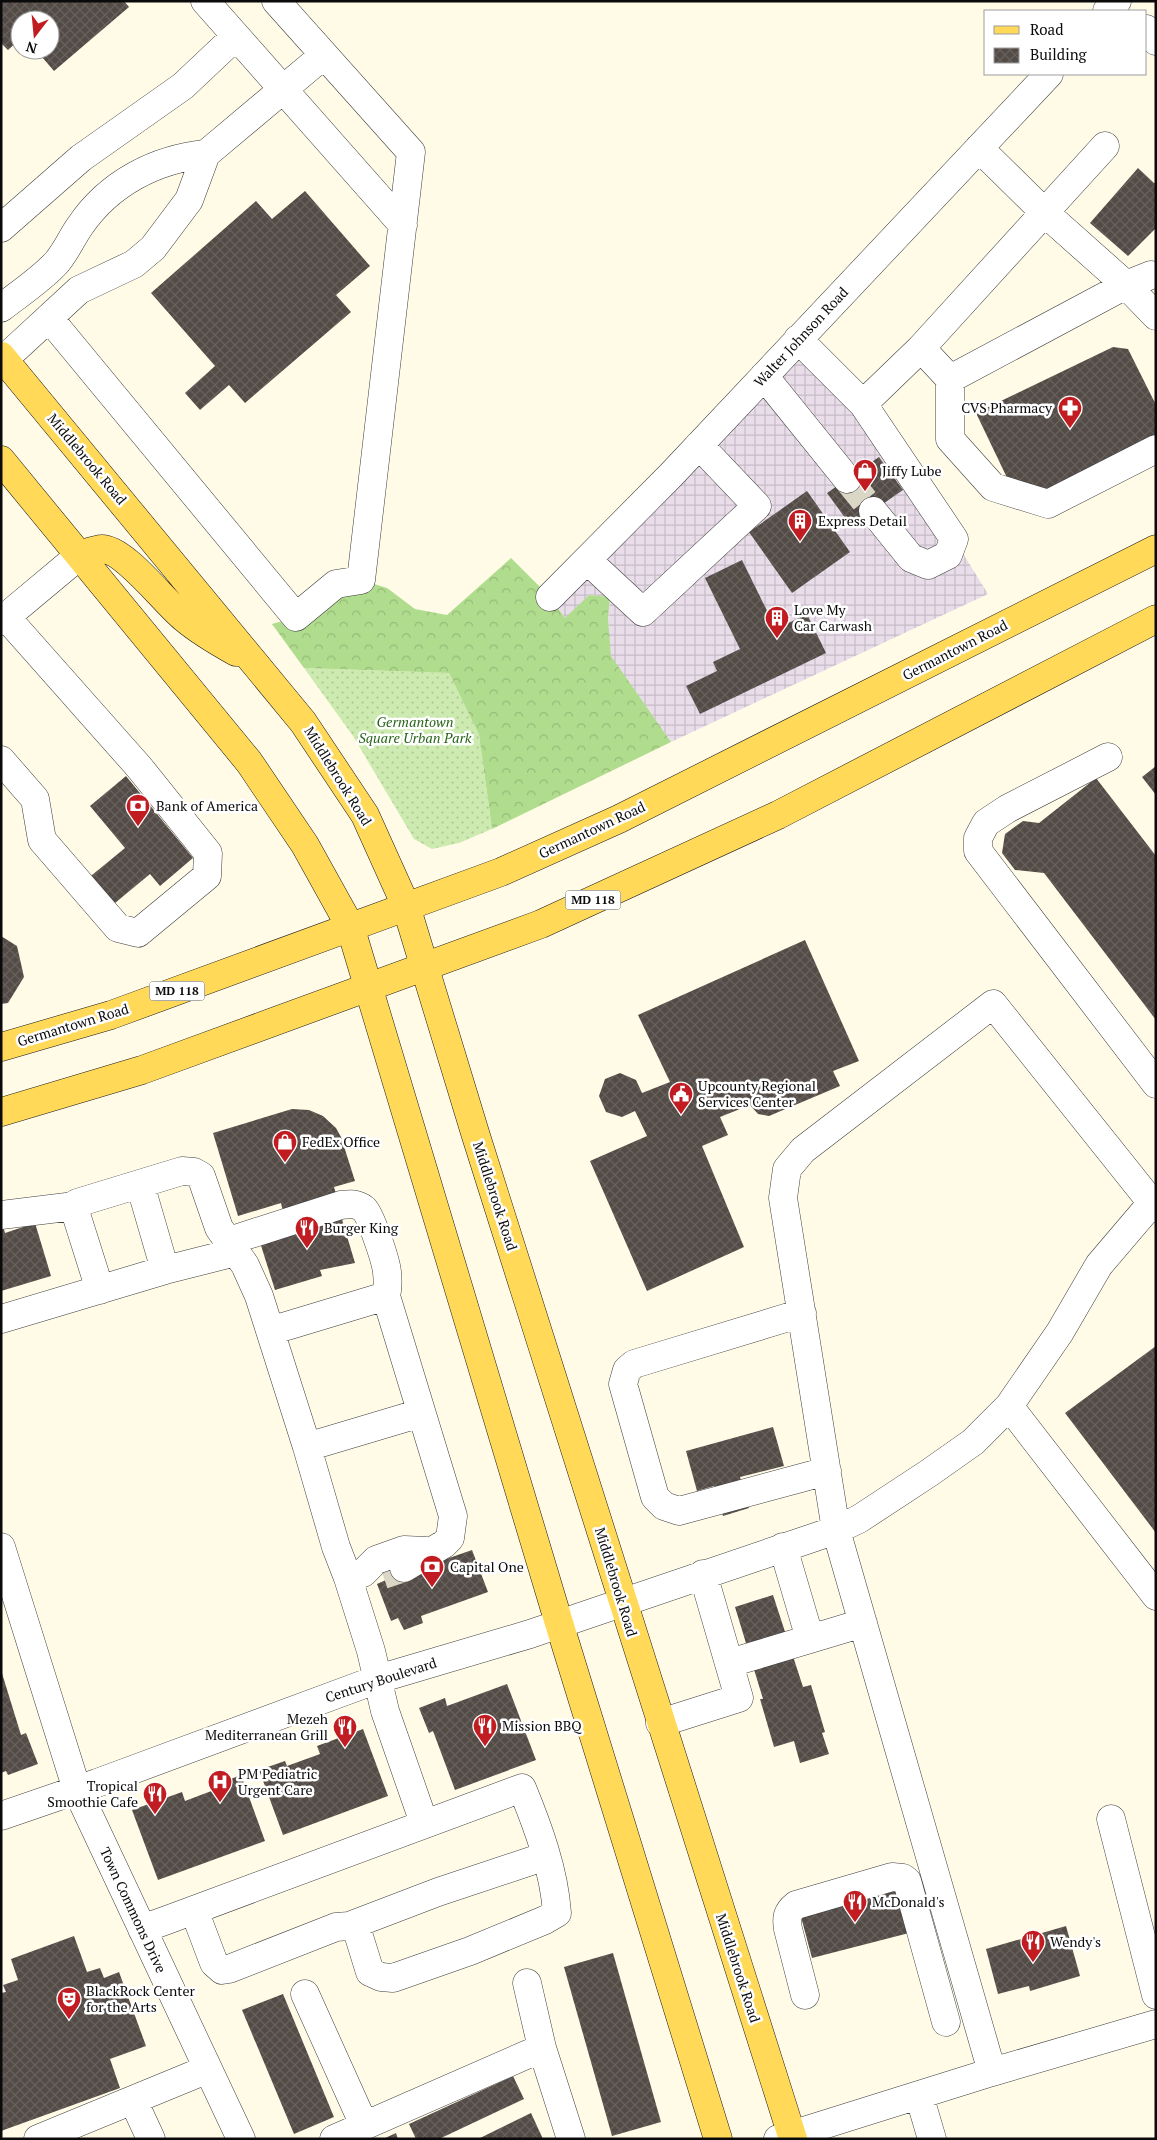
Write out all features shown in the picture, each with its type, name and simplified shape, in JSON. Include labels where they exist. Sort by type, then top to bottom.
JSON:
[{"type":"main road","name":"Middlebrook Road","points":[[2,359],[303,722],[365,815],[406,906],[476,1136],[623,1602],[787,2137]]},
{"type":"main road","points":[[1,460],[249,762],[305,845],[350,926],[559,1623],[718,2139]]},
{"type":"main road","points":[[80,555],[103,549],[118,555],[137,570],[184,619],[253,661]]},
{"type":"main road","name":"Germantown Road","points":[[1,1046],[111,1015],[501,872],[619,819],[1156,549]]},
{"type":"main road","name":"MD 118","points":[[1,1112],[142,1070],[541,924],[778,815],[1156,619]]},
{"type":"street","points":[[205,1],[403,225]]},
{"type":"street","points":[[49,318],[296,618],[336,584],[361,580],[411,152],[276,1]]},
{"type":"street","points":[[1147,30],[1156,41]]},
{"type":"street","points":[[1,228],[81,158],[183,86],[236,36]]},
{"type":"street","points":[[2,359],[79,290],[134,264],[153,248],[189,200],[206,154],[324,55]]},
{"type":"street","name":"Walter Johnson Road","points":[[550,597],[699,445],[1048,75]]},
{"type":"street","points":[[863,404],[921,348],[1105,146]]},
{"type":"street","points":[[979,148],[1044,212],[1126,286],[1156,316]]},
{"type":"street","points":[[1,308],[56,263],[70,245],[79,227],[98,204],[121,184],[155,166],[181,157],[206,154]]},
{"type":"street","points":[[950,380],[1154,270]]},
{"type":"street","points":[[798,340],[863,404],[954,539],[948,555],[928,565],[911,558],[873,511]]},
{"type":"street","points":[[921,348],[950,380],[950,439],[993,487],[1048,504],[1156,449]]},
{"type":"street","points":[[764,376],[847,479]]},
{"type":"street","points":[[587,560],[643,612],[757,506],[699,445]]},
{"type":"street","points":[[1,760],[35,799],[42,840],[118,928],[138,934],[207,876],[208,853],[139,767],[5,612],[80,555]]},
{"type":"street","points":[[1108,757],[986,823],[978,838],[978,851],[1156,1084]]},
{"type":"street","points":[[992,2072],[836,1530],[783,1198],[787,1169],[803,1150],[992,1004],[1154,1203]]},
{"type":"street","points":[[1,1215],[75,1206],[77,1203],[182,1171],[194,1172],[201,1176],[219,1228],[232,1246],[245,1265],[259,1296],[307,1447],[336,1547],[375,1574],[411,1566],[450,1538],[452,1516],[386,1296],[388,1284],[387,1270],[374,1230],[365,1210],[354,1203],[341,1205],[232,1246],[165,1270],[1,1319]]},
{"type":"street","points":[[140,1184],[165,1270]]},
{"type":"street","name":"Century Boulevard","points":[[1,1816],[77,1790],[378,1679],[530,1634],[836,1530],[859,1519],[951,1458],[972,1442],[1010,1406],[1060,1332],[1099,1265],[1154,1203]]},
{"type":"street","points":[[75,1206],[100,1290]]},
{"type":"street","points":[[270,1331],[386,1296]]},
{"type":"street","points":[[802,1313],[634,1364],[627,1370],[623,1384],[656,1497],[664,1506],[679,1511],[827,1471]]},
{"type":"street","points":[[1010,1406],[1156,1596]]},
{"type":"street","points":[[307,1447],[421,1413]]},
{"type":"street","name":"Town Commons Drive","points":[[1,1547],[77,1790],[241,2139]]},
{"type":"street","points":[[783,1547],[810,1640]]},
{"type":"street","points":[[424,1823],[385,1711],[378,1679],[375,1574],[376,1560],[404,1550],[430,1551]]},
{"type":"street","points":[[660,1723],[739,1698],[703,1574]]},
{"type":"street","points":[[730,1664],[863,1623]]},
{"type":"street","points":[[142,1929],[522,1788],[535,1818],[546,1856],[556,1895],[557,1912],[545,1920],[470,1951],[394,1978],[381,1977],[370,1972],[357,1930],[349,1926]]},
{"type":"street","points":[[1111,1819],[1156,1995]]},
{"type":"street","points":[[194,1910],[214,1963],[222,1970],[229,1969],[336,1927],[349,1926],[438,1892],[546,1856]]},
{"type":"street","points":[[805,1996],[786,1921],[789,1911],[796,1905],[884,1879],[892,1877],[904,1878],[908,1881],[946,2022]]},
{"type":"street","points":[[527,1983],[542,2048],[571,2139]]},
{"type":"street","points":[[305,1994],[364,2125]]},
{"type":"street","points":[[787,2137],[992,2072],[1156,2024]]},
{"type":"street","points":[[334,2139],[542,2048]]},
{"type":"street","points":[[38,2139],[208,2069]]},
{"type":"street","points":[[919,2095],[932,2139]]},
{"type":"street","points":[[133,2100],[151,2139]]},
{"type":"shaded area","points":[[798,339],[954,539],[988,594],[671,742],[610,656],[608,618],[610,597],[589,595],[566,619],[550,597]]},
{"type":"green space","points":[[511,558],[550,597],[565,618],[589,595],[610,597],[608,618],[611,656],[671,742],[492,829],[479,735],[449,673],[304,668],[272,624],[296,617],[361,580],[387,588],[415,609],[447,615]]},
{"type":"green space","name":"Germantown Square Urban Park","points":[[304,668],[449,673],[479,735],[492,829],[459,843],[432,849],[414,839],[353,736]]},
{"type":"building","points":[[1,1],[124,1],[129,7],[54,71],[45,60],[60,60],[60,10],[10,10],[10,48],[8,50],[1,43]]},
{"type":"building","points":[[1138,168],[1156,183],[1156,228],[1128,256],[1090,223]]},
{"type":"building","points":[[305,191],[370,266],[336,295],[351,312],[245,403],[229,385],[200,410],[185,393],[215,366],[151,293],[256,201],[272,219]]},
{"type":"building","name":"CVS Pharmacy","points":[[1113,347],[1128,349],[1156,405],[1156,445],[1051,497],[1011,486],[976,413]]},
{"type":"building","name":"Jiffy Lube","points":[[879,457],[903,490],[851,526],[827,493]]},
{"type":"building","name":"Express Detail","points":[[807,491],[850,552],[792,593],[749,532]]},
{"type":"building","name":"Love My Car Carwash","points":[[742,560],[776,629],[807,614],[826,653],[700,714],[686,686],[717,671],[713,662],[740,649],[705,578]]},
{"type":"building","points":[[1156,766],[1156,795],[1142,777]]},
{"type":"building","name":"Bank of America","points":[[126,776],[193,858],[160,886],[150,874],[109,908],[86,880],[125,848],[90,806]]},
{"type":"building","points":[[1096,778],[1156,856],[1156,1020],[1044,873],[1015,870],[1002,853],[1005,834],[1023,821],[1039,823]]},
{"type":"building","points":[[1,936],[17,946],[24,977],[8,1003],[1,1004]]},
{"type":"building","name":"Upcounty Regional Services Center","points":[[805,940],[859,1061],[833,1071],[840,1086],[769,1116],[758,1114],[750,1105],[720,1117],[728,1135],[702,1146],[744,1247],[647,1291],[590,1161],[647,1136],[635,1111],[622,1117],[606,1112],[599,1096],[605,1079],[620,1073],[636,1080],[642,1093],[670,1082],[638,1015]]},
{"type":"building","name":"FedEx Office","points":[[292,1109],[309,1110],[323,1116],[336,1128],[341,1137],[355,1181],[334,1187],[338,1200],[284,1216],[281,1203],[238,1216],[213,1133]]},
{"type":"building","name":"Burger King","points":[[341,1216],[355,1263],[320,1270],[322,1276],[275,1290],[258,1236]]},
{"type":"building","points":[[2,1223],[5,1233],[35,1223],[51,1276],[1,1291]]},
{"type":"building","points":[[1156,1346],[1156,1533],[1065,1413]]},
{"type":"building","points":[[773,1427],[784,1466],[740,1477],[749,1508],[723,1516],[714,1486],[697,1491],[686,1451]]},
{"type":"building","name":"Capital One","points":[[472,1550],[488,1592],[421,1616],[423,1623],[404,1630],[398,1618],[391,1621],[377,1584],[386,1580],[379,1561],[406,1573]]},
{"type":"building","points":[[773,1595],[803,1687],[811,1685],[825,1732],[822,1733],[829,1754],[800,1763],[794,1741],[774,1747],[760,1699],[763,1699],[735,1607]]},
{"type":"building","points":[[1,1670],[21,1735],[26,1733],[38,1764],[8,1775],[6,1771],[1,1773]]},
{"type":"building","name":"Mission BBQ","points":[[507,1684],[536,1760],[455,1790],[433,1731],[429,1733],[419,1708],[445,1698],[447,1706]]},
{"type":"building","points":[[363,1729],[388,1796],[283,1835],[259,1770],[285,1761],[287,1766],[320,1754],[317,1746]]},
{"type":"building","points":[[241,1775],[265,1841],[158,1880],[132,1810],[182,1792],[185,1801],[214,1790],[213,1786]]},
{"type":"building","name":"McDonald's","points":[[897,1887],[909,1933],[812,1958],[800,1913]]},
{"type":"building","name":"Wendy's","points":[[1066,1926],[1080,1976],[1030,1991],[1029,1986],[998,1994],[986,1949]]},
{"type":"building","name":"BlackRock Center for the Arts","points":[[74,1936],[87,1972],[100,1968],[104,1978],[119,1972],[146,2046],[110,2059],[120,2088],[1,2131],[1,1993],[6,1992],[3,1985],[18,1980],[11,1959]]},
{"type":"building","points":[[613,1953],[661,2122],[612,2136],[564,1967]]},
{"type":"building","points":[[283,1994],[334,2117],[294,2134],[242,2010]]},
{"type":"building","points":[[513,2076],[524,2099],[439,2139],[416,2139],[409,2124]]},
{"type":"building","points":[[531,2113],[543,2139],[478,2139]]},
{"type":"building","points":[[396,2133],[398,2139],[383,2139]]},
{"type":"tunnel","points":[[847,479],[873,511]]},
{"type":"tunnel","points":[[383,1575],[404,1568]]},
{"type":"place","name":"CVS Pharmacy","points":[[1070,429]]},
{"type":"place","name":"Jiffy Lube","points":[[865,492]]},
{"type":"place","name":"Express Detail","points":[[800,542]]},
{"type":"place","name":"Love My Car Carwash","points":[[777,639]]},
{"type":"place","name":"Bank of America","points":[[138,827]]},
{"type":"place","name":"Upcounty Regional Services Center","points":[[681,1115]]},
{"type":"place","name":"FedEx Office","points":[[285,1163]]},
{"type":"place","name":"Burger King","points":[[307,1249]]},
{"type":"place","name":"Capital One","points":[[432,1588]]},
{"type":"place","name":"Mission BBQ","points":[[485,1747]]},
{"type":"place","name":"Mezeh Mediterranean Grill","points":[[345,1748]]},
{"type":"place","name":"PM Pediatric Urgent Care","points":[[220,1803]]},
{"type":"place","name":"Tropical Smoothie Cafe","points":[[155,1815]]},
{"type":"place","name":"McDonald's","points":[[855,1923]]},
{"type":"place","name":"Wendy's","points":[[1033,1963]]},
{"type":"place","name":"BlackRock Center for the Arts","points":[[69,2020]]}]
